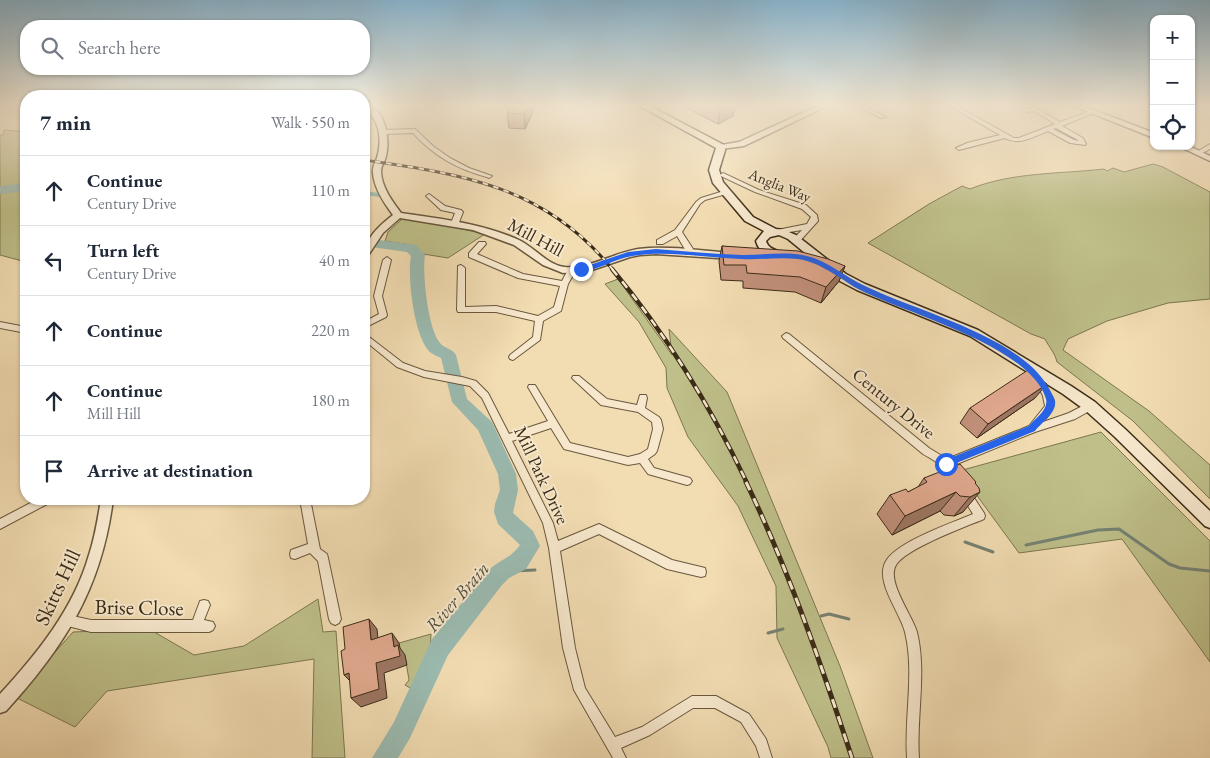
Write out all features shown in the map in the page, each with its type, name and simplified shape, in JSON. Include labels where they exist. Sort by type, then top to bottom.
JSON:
[{"type":"main road","points":[[710,140],[721,146],[714,170],[718,183],[724,193],[749,219],[777,232],[792,251],[828,268],[861,287],[974,334],[1090,406],[1210,521]]},
{"type":"main road","points":[[749,219],[752,248]]},
{"type":"main road","points":[[752,248],[763,237],[777,232]]},
{"type":"main road","points":[[752,248],[768,252],[792,251]]},
{"type":"street","points":[[370,246],[380,231],[398,215],[386,202],[377,166],[382,158],[383,140]]},
{"type":"street","points":[[423,140],[432,150],[470,171],[489,176]]},
{"type":"street","points":[[721,146],[741,144],[749,140]]},
{"type":"street","points":[[959,148],[967,144],[992,140]]},
{"type":"street","points":[[1069,140],[1084,144],[1082,140]]},
{"type":"street","points":[[1198,153],[1210,146]]},
{"type":"street","points":[[1191,150],[1210,158]]},
{"type":"street","name":"Anglia Way","points":[[723,176],[756,191],[804,207],[814,217],[810,226],[792,251]]},
{"type":"street","points":[[660,242],[678,232],[698,203],[703,199],[724,193]]},
{"type":"street","points":[[428,196],[443,208],[459,212]]},
{"type":"street","points":[[455,223],[459,212],[466,206]]},
{"type":"street","name":"Mill Hill","points":[[398,215],[455,223],[489,231],[517,243],[552,266],[572,270],[589,268],[640,252],[656,251],[719,255],[752,248]]},
{"type":"street","name":"Anglia Way","points":[[777,232],[810,226]]},
{"type":"street","points":[[678,232],[689,249]]},
{"type":"street","points":[[482,244],[472,255],[521,276],[564,284]]},
{"type":"street","points":[[762,257],[792,251]]},
{"type":"street","points":[[370,321],[383,315],[378,296],[387,260]]},
{"type":"street","points":[[461,268],[461,310],[496,308],[539,319],[558,309],[564,284],[572,270]]},
{"type":"street","points":[[512,357],[537,338],[539,319]]},
{"type":"street","points":[[0,324],[20,329]]},
{"type":"street","name":"Century Drive","points":[[786,336],[926,451],[946,464]]},
{"type":"street","name":"Mill Park Drive","points":[[370,341],[400,365],[424,374],[473,383],[485,396],[548,523],[554,548],[569,648],[580,690],[620,758]]},
{"type":"street","points":[[1029,367],[1038,377],[1051,400],[1044,416],[1038,420],[1032,429]]},
{"type":"street","points":[[532,386],[567,446],[628,461],[642,458],[652,451],[658,429],[656,420],[640,409],[604,402],[576,378]]},
{"type":"street","points":[[640,409],[643,398]]},
{"type":"street","points":[[913,758],[914,651],[907,619],[890,584],[888,574],[890,564],[900,553],[980,516],[949,473],[946,464],[1032,429],[1072,416],[1090,406]]},
{"type":"street","points":[[506,439],[554,423]]},
{"type":"street","points":[[642,458],[651,471],[687,481]]},
{"type":"street","points":[[0,524],[36,505]]},
{"type":"street","name":"Skitts Hill","points":[[0,705],[52,647],[68,621],[89,577],[103,536],[106,505]]},
{"type":"street","points":[[306,505],[315,552],[323,558],[335,618]]},
{"type":"street","points":[[554,548],[599,529],[671,565],[702,572]]},
{"type":"street","points":[[295,554],[314,547]]},
{"type":"street","points":[[196,626],[204,605]]},
{"type":"street","name":"Brise Close","points":[[68,621],[90,626],[209,626]]},
{"type":"street","points":[[612,745],[646,731],[692,702],[716,702],[745,718],[762,743],[766,758]]},
{"type":"green space","points":[[0,140],[20,140],[20,260],[0,255]]},
{"type":"green space","points":[[1153,164],[1163,167],[1210,192],[1210,299],[1168,303],[1107,321],[1068,339],[1063,350],[1149,411],[1210,465],[1210,499],[1133,421],[1057,362],[1045,339],[1031,334],[868,243],[929,204],[962,186],[970,189],[1002,179],[1036,174],[1104,169],[1107,171],[1113,168],[1124,172]]},
{"type":"green space","points":[[398,215],[485,234],[448,258],[417,253],[410,245],[385,241],[388,232],[401,220]]},
{"type":"green space","points":[[618,279],[672,355],[669,329],[727,392],[840,666],[873,758],[831,758],[828,747],[777,638],[776,586],[738,506],[688,437],[667,388],[666,368],[639,322],[605,284]]},
{"type":"green space","points":[[1101,432],[1210,541],[1210,662],[1122,539],[1019,553],[959,471]]},
{"type":"green space","points":[[318,599],[323,632],[336,631],[345,758],[312,758],[314,659],[107,691],[75,727],[15,697],[73,632],[149,629],[194,655],[244,646]]},
{"type":"green space","points":[[431,634],[426,663],[412,689],[405,685],[409,680],[405,656],[401,656],[399,643]]},
{"type":"building","points":[[722,246],[798,251],[845,266],[826,287],[800,277],[747,273],[746,265],[724,265]]},
{"type":"building","points":[[1028,370],[1047,384],[988,424],[970,408]]},
{"type":"building","points":[[960,464],[976,482],[980,492],[970,497],[960,496],[956,492],[905,516],[890,495],[906,489],[908,492],[927,482],[924,478]]},
{"type":"building","points":[[369,619],[371,640],[392,633],[394,647],[398,645],[400,656],[376,663],[379,689],[351,698],[349,673],[344,675],[341,651],[345,649],[343,627]]},
{"type":"waterway","name":"River Brain","points":[[0,190],[20,188]]},
{"type":"waterway","points":[[370,194],[379,195]]},
{"type":"waterway","name":"River Brain","points":[[370,243],[411,248],[418,255],[416,267],[421,314],[434,347],[448,355],[460,402],[485,426],[507,474],[509,490],[504,504],[503,512],[505,518],[526,537],[530,546],[519,562],[502,571],[495,578],[440,647],[402,730],[384,758]]},
{"type":"waterway","points":[[1026,545],[1098,530],[1119,529],[1169,564],[1180,568],[1210,571]]},
{"type":"waterway","points":[[965,542],[993,552]]},
{"type":"waterway","points":[[495,578],[513,571],[535,570]]},
{"type":"waterway","points":[[821,616],[829,614],[849,619]]},
{"type":"waterway","points":[[768,633],[783,629]]},
{"type":"railway","points":[[370,161],[436,171],[469,179],[501,189],[531,202],[560,220],[587,242],[613,270]]},
{"type":"railway","points":[[612,269],[669,345],[703,399],[747,483]]},
{"type":"railway","points":[[746,482],[790,584],[852,758]]},
{"type":"route","points":[[581,269],[628,254],[656,251],[742,257],[777,255],[799,257],[828,268],[861,287],[974,334],[1029,367],[1038,377],[1051,400],[1050,406],[1032,429],[946,464]]}]
